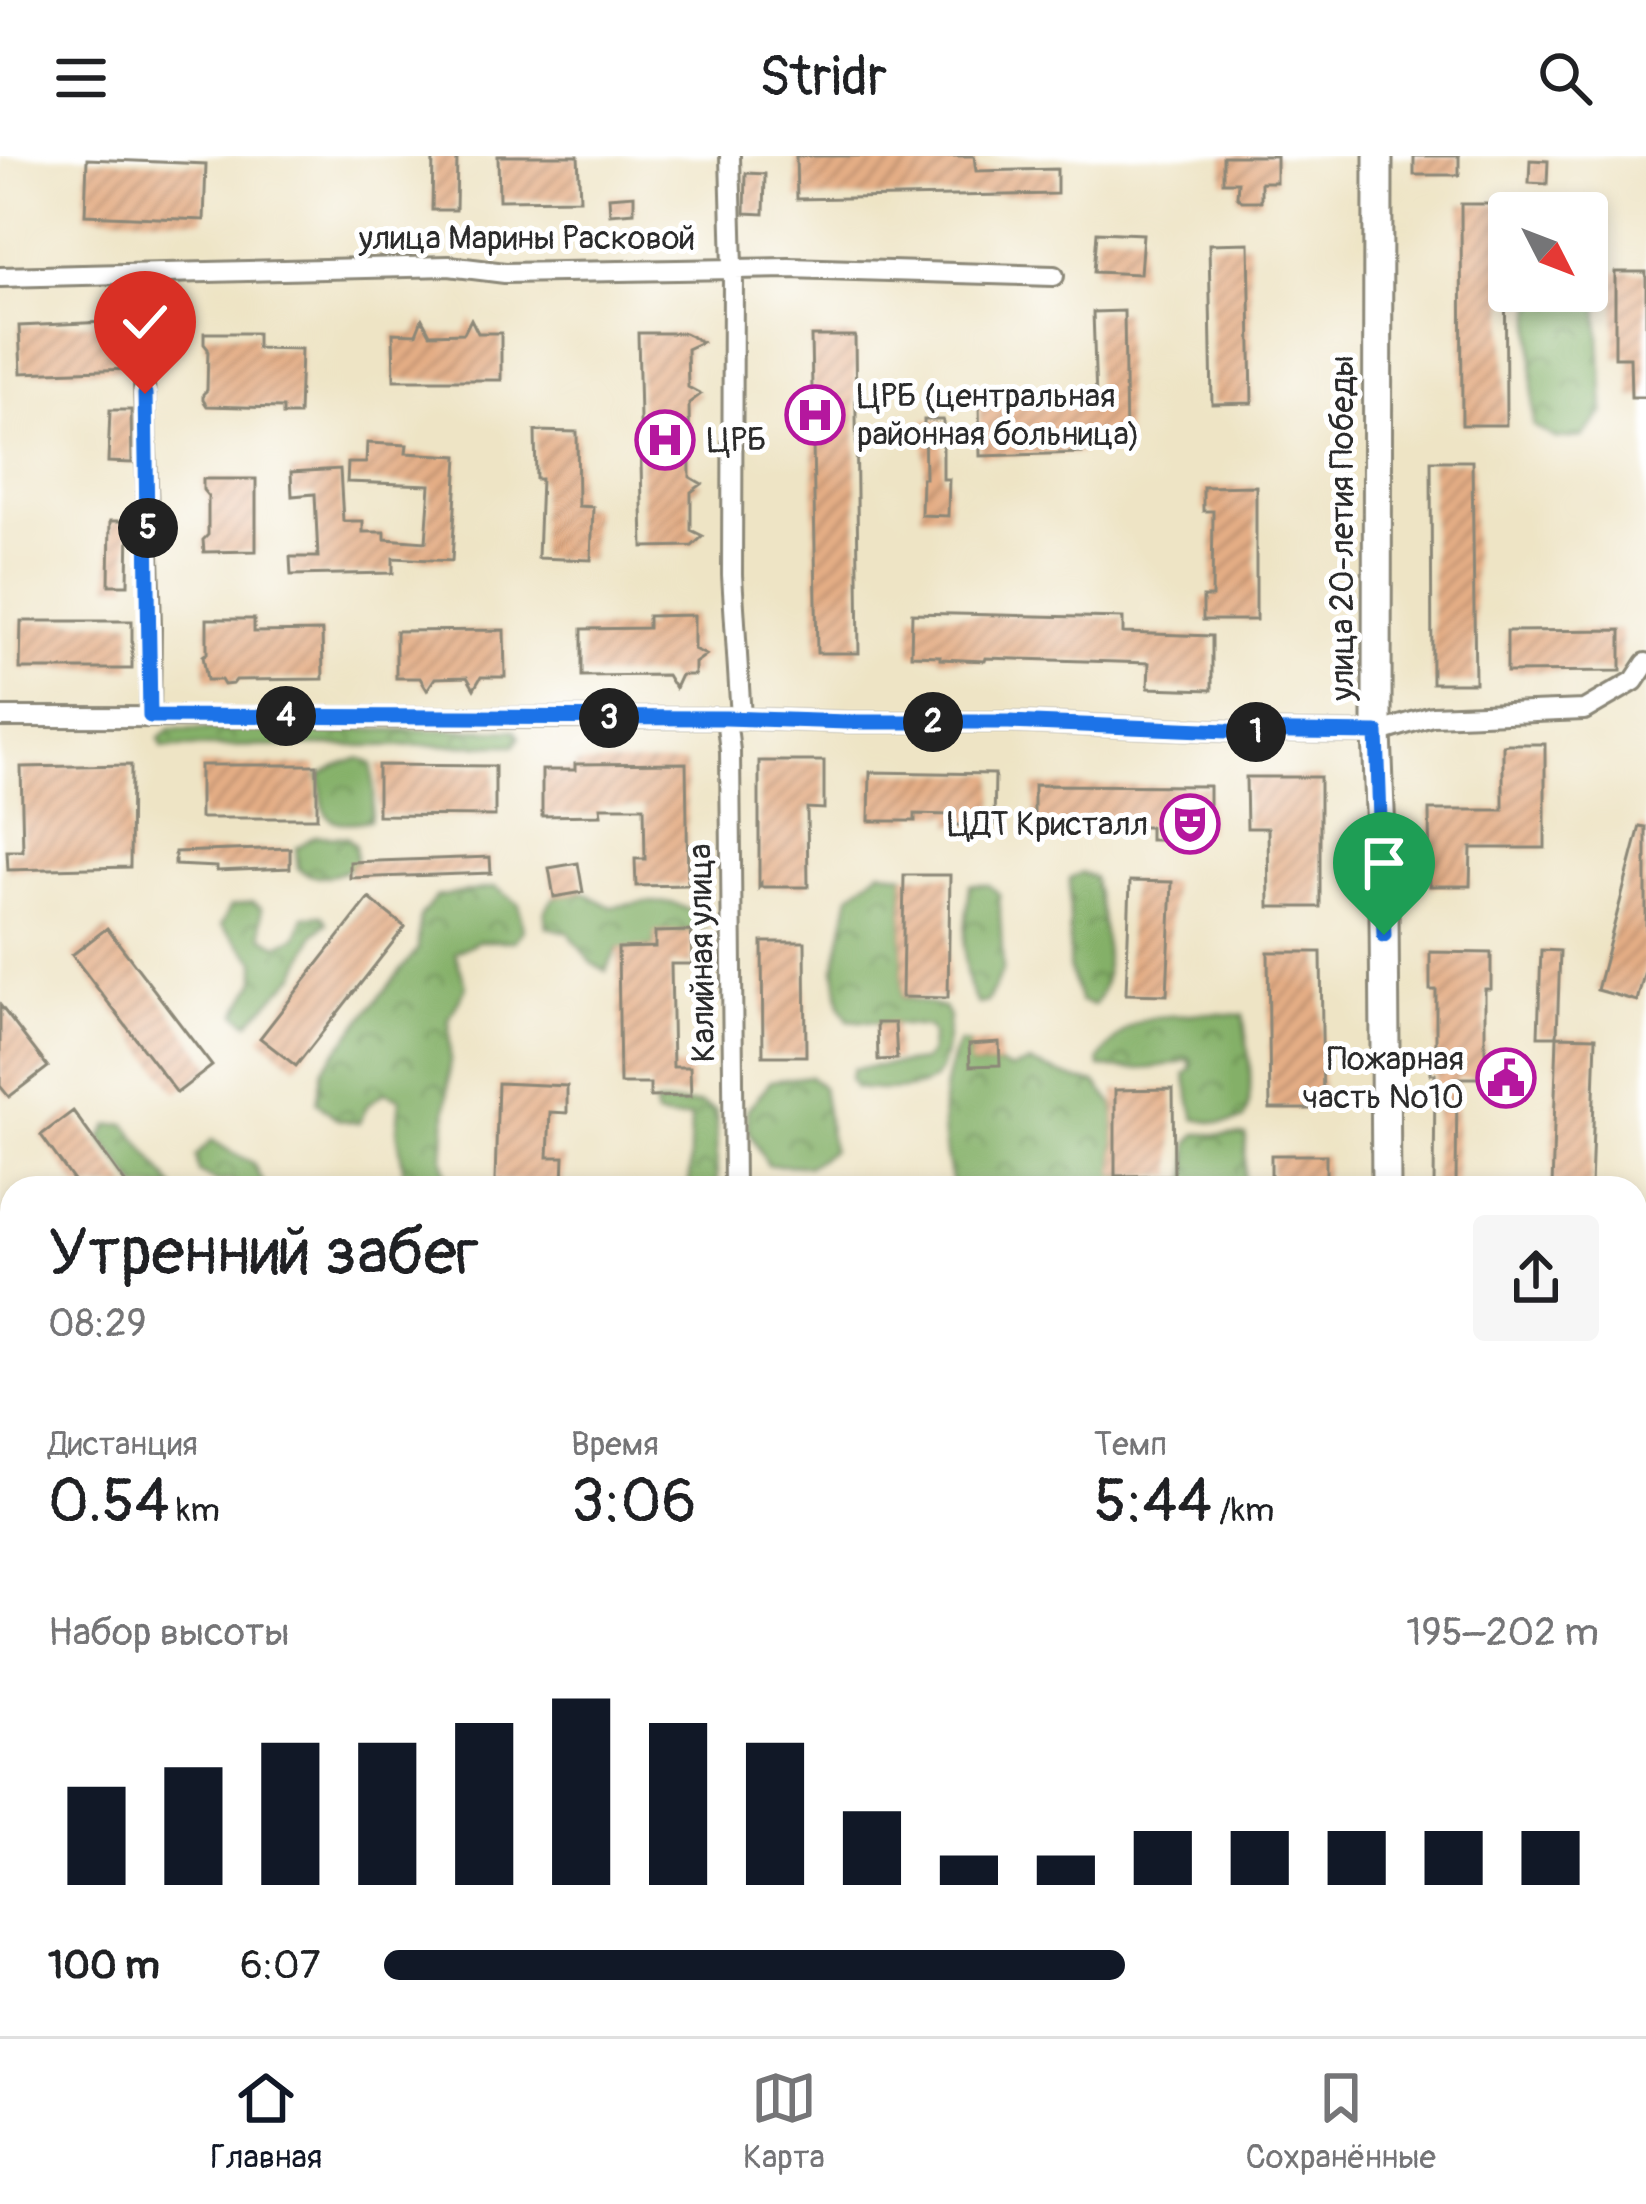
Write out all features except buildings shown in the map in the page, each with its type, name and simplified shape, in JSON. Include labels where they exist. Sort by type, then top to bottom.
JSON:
[{"type":"main road","name":"улица 20-летия Победы","points":[[1378,156],[1377,733],[1386,1176]]},
{"type":"street","name":"Калийная улица","points":[[730,156],[734,1176]]},
{"type":"street","name":"улица Марины Расковой","points":[[0,277],[448,266],[505,273],[733,268],[1054,277]]},
{"type":"street","points":[[141,275],[150,716]]},
{"type":"street","points":[[0,717],[734,718],[1377,733],[1432,716],[1584,710],[1634,681],[1646,663]]},
{"type":"green space","points":[[1533,312],[1599,312],[1604,412],[1582,437],[1557,439],[1533,426]]},
{"type":"green space","points":[[170,729],[515,730],[520,737],[515,745],[163,747],[159,739]]},
{"type":"green space","points":[[360,758],[372,764],[370,820],[335,821],[325,810],[320,776]]},
{"type":"green space","points":[[315,836],[347,837],[355,845],[356,863],[327,876],[304,872],[298,868],[296,848]]},
{"type":"green space","points":[[880,870],[904,875],[902,997],[944,1008],[949,1017],[938,1074],[923,1085],[900,1089],[855,1088],[850,1079],[853,1069],[923,1061],[932,1034],[928,1027],[848,1020],[840,1007],[835,969],[850,895]]},
{"type":"green space","points":[[1081,873],[1093,877],[1105,944],[1105,979],[1094,1005],[1080,1002],[1069,968],[1070,878]]},
{"type":"green space","points":[[970,885],[989,885],[999,894],[1003,970],[987,1002],[978,1004],[965,963]]},
{"type":"green space","points":[[495,887],[519,904],[523,930],[514,941],[478,941],[455,953],[466,986],[449,1019],[446,1176],[404,1176],[397,1129],[400,1098],[385,1092],[368,1104],[359,1123],[337,1119],[317,1102],[323,1068],[418,949],[420,917],[436,897]]},
{"type":"green space","points":[[583,892],[611,907],[674,903],[703,917],[706,927],[655,932],[655,947],[618,948],[606,971],[592,963],[568,932],[547,927],[545,911],[554,897]]},
{"type":"green space","points":[[252,902],[261,908],[262,936],[278,945],[297,936],[304,916],[322,915],[327,923],[315,933],[296,975],[248,1023],[237,1013],[256,980],[256,961],[221,925],[231,906]]},
{"type":"green space","points":[[1202,1013],[1243,1015],[1250,1081],[1244,1119],[1220,1123],[1195,1119],[1185,1075],[1192,1068],[1189,1059],[1145,1069],[1100,1067],[1099,1060],[1111,1044],[1132,1025]]},
{"type":"green space","points":[[959,1043],[969,1044],[971,1066],[1009,1069],[1030,1063],[1096,1083],[1115,1107],[1115,1175],[1120,1176],[951,1176],[943,1115]]},
{"type":"green space","points":[[810,1076],[822,1087],[832,1150],[809,1166],[767,1165],[749,1130],[747,1110],[771,1081]]},
{"type":"green space","points":[[655,1104],[701,1104],[716,1111],[717,1176],[689,1176],[691,1117],[656,1116]]},
{"type":"green space","points":[[126,1124],[165,1176],[130,1176],[101,1138],[109,1125]]},
{"type":"green space","points":[[1197,1134],[1246,1135],[1244,1176],[1188,1176],[1189,1144]]},
{"type":"green space","points":[[212,1140],[253,1163],[259,1176],[206,1176],[199,1172],[196,1156]]},
{"type":"place","name":"ЦРБ (центральная районная больница)","points":[[815,415]]},
{"type":"place","name":"ЦРБ","points":[[665,440]]},
{"type":"place","name":"ЦДТ Кристалл","points":[[1190,824]]},
{"type":"place","name":"Пожарная часть №10","points":[[1506,1078]]},
{"type":"route","points":[[145,394],[150,716],[726,718],[1377,733],[1384,935]]}]
